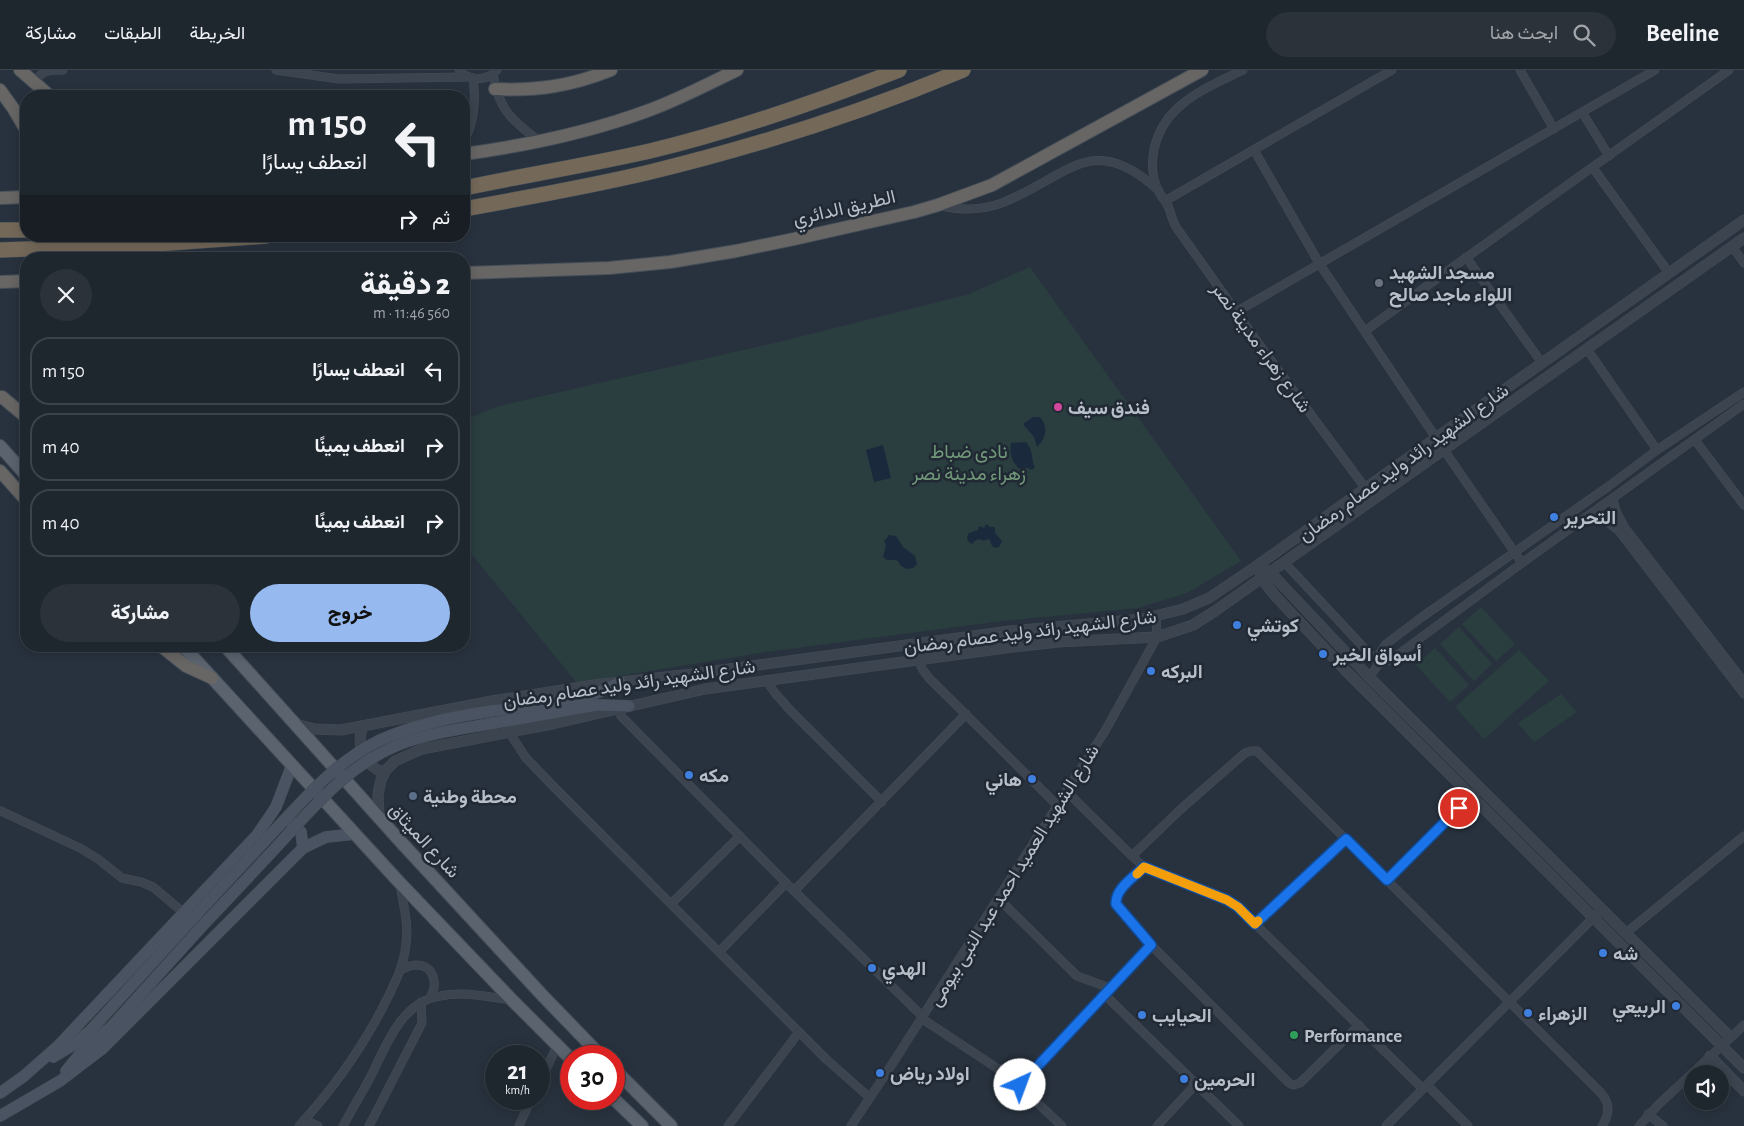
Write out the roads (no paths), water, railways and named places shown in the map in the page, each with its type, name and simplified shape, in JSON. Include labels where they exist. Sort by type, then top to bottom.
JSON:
[{"type":"highway","points":[[20,70],[43,90]]},
{"type":"highway","points":[[495,89],[542,89],[591,78],[610,70]]},
{"type":"highway","points":[[470,153],[572,133],[646,111],[737,70]]},
{"type":"highway","points":[[470,187],[652,151],[766,117],[899,70]]},
{"type":"highway","points":[[470,208],[613,180],[733,150],[859,110],[964,70]]},
{"type":"highway","name":"الطريق الدائري","points":[[470,273],[609,268],[670,262],[794,240],[938,205],[1001,180],[1202,70]]},
{"type":"highway","points":[[0,90],[20,120]]},
{"type":"highway","points":[[0,198],[20,197]]},
{"type":"highway","points":[[0,230],[20,230]]},
{"type":"highway","points":[[0,250],[183,242]]},
{"type":"highway","points":[[6,282],[20,283]]},
{"type":"highway","points":[[1,396],[20,412]]},
{"type":"highway","points":[[0,471],[20,493]]},
{"type":"highway","points":[[168,652],[186,666],[212,678]]},
{"type":"main road","points":[[1,396],[20,417]]},
{"type":"main road","points":[[0,446],[20,468]]},
{"type":"main road","points":[[188,652],[354,834],[560,1049]]},
{"type":"main road","name":"شارع الميثاق","points":[[230,652],[379,818],[590,1045]]},
{"type":"main road","points":[[189,914],[315,788],[352,756],[378,742],[415,726],[447,718],[588,696],[605,691],[620,682]]},
{"type":"main road","points":[[60,1081],[80,1054],[112,1026],[318,802],[355,769],[382,752],[428,735],[597,705],[629,706]]},
{"type":"main road","points":[[0,1093],[42,1062],[62,1052],[90,1032],[271,817],[292,765]]},
{"type":"main road","points":[[271,817],[285,818],[294,823],[303,837],[303,848]]},
{"type":"main road","points":[[0,1116],[60,1081],[119,1034],[303,848],[326,837],[354,834]]},
{"type":"main road","points":[[625,1080],[672,1126]]},
{"type":"main road","points":[[625,1109],[642,1126]]},
{"type":"street","points":[[36,84],[41,73],[49,70],[63,70]]},
{"type":"street","points":[[276,70],[338,79],[487,78],[495,72]]},
{"type":"street","points":[[459,70],[471,78],[475,103],[470,124]]},
{"type":"street","points":[[1157,189],[1153,170],[1154,150],[1160,132],[1169,116],[1189,98],[1243,70]]},
{"type":"street","points":[[1165,201],[1392,70]]},
{"type":"street","points":[[1520,70],[1554,129]]},
{"type":"street","points":[[1236,312],[1655,70]]},
{"type":"street","points":[[1365,332],[1466,257],[1729,70]]},
{"type":"street","points":[[495,72],[495,89],[501,105],[511,119],[538,140]]},
{"type":"street","points":[[1582,112],[1609,156]]},
{"type":"street","points":[[1254,150],[1319,263],[1436,438]]},
{"type":"street","points":[[938,205],[964,209],[997,205],[1018,196],[1069,167],[1094,161],[1110,162],[1127,167],[1141,175],[1157,189]]},
{"type":"street","points":[[1593,168],[1668,273]]},
{"type":"street","name":"شارع زهراء مدينة نصر","points":[[1157,189],[1165,201],[1176,227],[1366,489]]},
{"type":"street","name":"شارع الشهيد رائد وليد عصام رمضان","points":[[292,722],[306,728],[341,730],[492,701],[620,682],[1010,631],[1129,621],[1156,617],[1183,609],[1209,598],[1258,565],[1744,220]]},
{"type":"street","name":"شارع الشهيد رائد وليد عصام رمضان","points":[[384,773],[395,761],[422,749],[552,724],[690,692],[766,680],[1058,642],[1156,637],[1181,630],[1204,619],[1744,238]]},
{"type":"street","points":[[1732,246],[1744,263]]},
{"type":"street","points":[[1466,257],[1542,363]]},
{"type":"street","points":[[1587,349],[1657,450]]},
{"type":"street","points":[[1379,664],[1380,653],[1386,644],[1600,493],[1657,450],[1744,392]]},
{"type":"street","points":[[1369,677],[1379,664],[1392,659],[1744,404]]},
{"type":"street","points":[[1695,440],[1744,505]]},
{"type":"street","points":[[1444,450],[1522,563]]},
{"type":"street","points":[[1613,499],[1625,528],[1744,682]]},
{"type":"street","points":[[1592,514],[1604,519],[1619,532],[1744,694]]},
{"type":"street","points":[[1284,562],[1379,664]]},
{"type":"street","points":[[1258,565],[1270,572],[1354,662],[1730,1037]]},
{"type":"street","points":[[1258,565],[1261,578],[1346,671],[1744,1068]]},
{"type":"street","name":"شارع الشهيد العميد احمد عبد النبى بيومى","points":[[851,1126],[1105,731],[1156,637],[1156,617]]},
{"type":"street","points":[[802,659],[806,675]]},
{"type":"street","points":[[918,660],[926,674],[1057,805]]},
{"type":"street","points":[[1346,671],[1354,662]]},
{"type":"street","points":[[766,680],[774,693],[790,710],[882,802]]},
{"type":"street","points":[[617,709],[621,716],[922,1018],[982,1057],[1020,1085],[1062,1126]]},
{"type":"street","points":[[794,891],[966,714]]},
{"type":"street","points":[[362,726],[360,738],[364,756],[370,765],[384,773],[378,794],[379,818]]},
{"type":"street","points":[[509,732],[526,758],[826,1059],[869,1097]]},
{"type":"street","points":[[1132,856],[1182,808],[1245,753],[1257,752],[1607,1100],[1609,1110],[1602,1126]]},
{"type":"street","points":[[1387,880],[1480,788]]},
{"type":"street","points":[[1066,791],[1144,867],[1227,900],[1238,907],[1359,1026],[1468,1126]]},
{"type":"street","points":[[1,811],[84,850],[122,878],[153,887],[189,914]]},
{"type":"street","points":[[671,904],[740,836]]},
{"type":"street","points":[[1626,933],[1744,836]]},
{"type":"street","points":[[1255,924],[1346,839]]},
{"type":"street","points":[[1144,867],[1118,892],[1116,904],[1151,945],[1293,1085],[1300,1083],[1359,1026]]},
{"type":"street","points":[[298,1126],[334,1084],[362,1045],[382,1009],[400,970],[407,930],[399,882]]},
{"type":"street","points":[[719,952],[786,883]]},
{"type":"street","points":[[998,898],[1077,976],[1107,991],[1239,1126]]},
{"type":"street","points":[[1386,1126],[1602,909]]},
{"type":"street","points":[[1020,1085],[1151,945]]},
{"type":"street","points":[[400,970],[416,965],[430,970],[436,984],[430,998]]},
{"type":"street","points":[[342,1126],[362,1093],[390,1038],[407,1014],[421,1002],[430,998],[456,994],[512,1000]]},
{"type":"street","points":[[369,1126],[422,1022],[421,1002]]},
{"type":"street","points":[[1639,1126],[1648,1114],[1744,1025]]},
{"type":"street","points":[[728,1126],[799,1032]]},
{"type":"street","points":[[550,1061],[557,1046]]},
{"type":"street","points":[[1710,1056],[1744,1091]]},
{"type":"street","points":[[1157,1126],[1196,1084]]},
{"type":"street","points":[[520,1126],[527,1110]]},
{"type":"street","points":[[1648,1114],[1664,1126]]},
{"type":"street","points":[[304,1120],[318,1126]]},
{"type":"water","points":[[1033,417],[1040,417],[1045,425],[1043,440],[1037,447],[1034,437],[1023,424]]},
{"type":"water","points":[[1026,442],[1035,467],[1032,470],[1026,467],[1025,472],[1017,467],[1011,456],[1011,443]]},
{"type":"water","points":[[883,445],[891,478],[874,482],[866,450]]},
{"type":"water","points":[[986,524],[990,527],[995,527],[995,533],[1002,541],[999,547],[995,548],[992,546],[990,540],[987,539],[984,541],[976,540],[972,544],[968,541],[969,533],[978,530],[979,526],[984,528]]},
{"type":"water","points":[[889,535],[896,536],[903,547],[915,556],[917,564],[913,568],[906,569],[896,560],[887,560],[883,557],[886,545],[884,541]]},
{"type":"place","name":"مسجد الشهيد اللواء ماجد صالح","points":[[1379,283]]},
{"type":"place","name":"فندق سيف","points":[[1058,407]]},
{"type":"place","name":"التحرير","points":[[1554,517]]},
{"type":"place","name":"كوتشي","points":[[1237,625]]},
{"type":"place","name":"أسواق الخير","points":[[1323,654]]},
{"type":"place","name":"البركه","points":[[1151,671]]},
{"type":"place","name":"مكه","points":[[689,775]]},
{"type":"place","name":"هاني","points":[[1032,779]]},
{"type":"place","name":"محطة وطنية","points":[[413,796]]},
{"type":"place","name":"شه","points":[[1603,953]]},
{"type":"place","name":"الهدي","points":[[872,968]]},
{"type":"place","name":"الربيعي","points":[[1676,1006]]},
{"type":"place","name":"الزهراء","points":[[1528,1013]]},
{"type":"place","name":"الحيايب","points":[[1142,1015]]},
{"type":"place","name":"Performance","points":[[1294,1035]]},
{"type":"place","name":"اولاد رياض","points":[[880,1073]]},
{"type":"place","name":"الحرمين","points":[[1184,1079]]},
{"type":"park label","name":"نادى ضباط زهراء مدينة نصر","points":[[969,462]]}]
